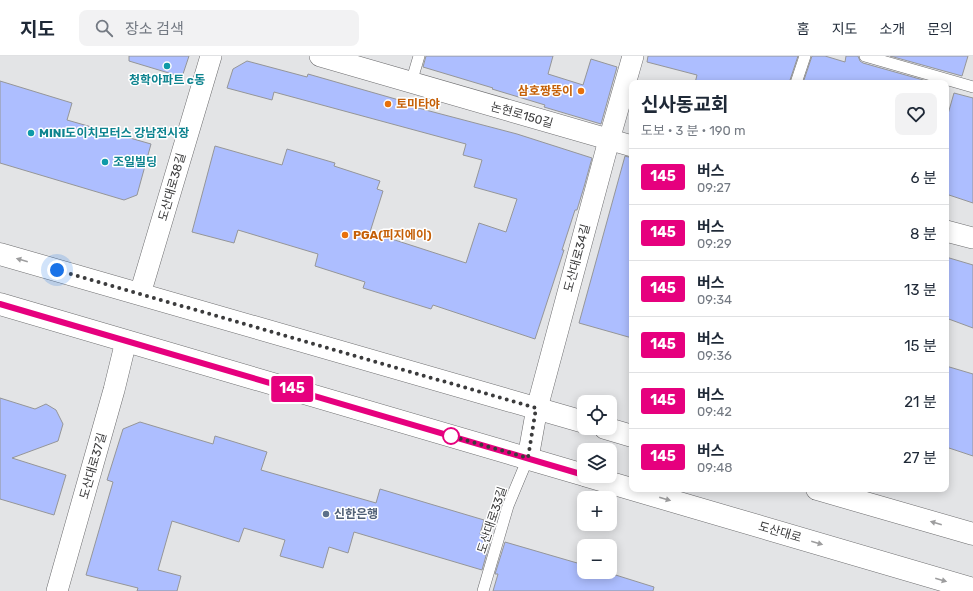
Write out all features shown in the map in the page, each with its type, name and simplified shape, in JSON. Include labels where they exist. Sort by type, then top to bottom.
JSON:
[{"type":"main road","points":[[0,254],[577,420]]},
{"type":"main road","points":[[0,304],[577,473]]},
{"type":"main road","points":[[617,432],[629,435]]},
{"type":"main road","name":"도산대로","points":[[611,483],[629,488]]},
{"type":"main road","name":"도산대로","points":[[642,492],[973,589]]},
{"type":"main road","points":[[828,492],[973,534]]},
{"type":"street","name":"도산대로38길","points":[[140,294],[211,56]]},
{"type":"street","name":"논현로150길","points":[[320,56],[629,145]]},
{"type":"street","name":"도산대로34길","points":[[528,458],[536,408],[609,140],[629,57]]},
{"type":"street","points":[[949,232],[973,238]]},
{"type":"street","name":"도산대로37길","points":[[57,591],[114,390],[126,341]]},
{"type":"lane","points":[[411,83],[419,56]]},
{"type":"lane","points":[[797,80],[805,56]]},
{"type":"lane","points":[[865,56],[973,86]]},
{"type":"lane","name":"도산대로33길","points":[[483,591],[508,506],[528,458]]},
{"type":"building","name":"청학아파트 c동","points":[[129,56],[189,56],[182,77],[129,61]]},
{"type":"building","points":[[426,56],[553,56],[548,74],[583,85],[591,59],[617,67],[601,124],[544,107],[545,105],[492,89],[493,88],[423,67]]},
{"type":"building","points":[[648,56],[798,56],[790,80],[696,80],[697,75],[647,62]]},
{"type":"building","points":[[812,56],[825,56],[845,62],[846,56],[858,56],[860,61],[863,63],[923,80],[804,80]]},
{"type":"building","points":[[890,56],[968,56],[962,76]]},
{"type":"building","points":[[247,61],[307,77],[308,74],[399,100],[399,103],[517,134],[592,158],[577,210],[575,210],[562,250],[564,250],[535,339],[433,305],[431,309],[363,288],[365,282],[315,266],[318,254],[238,230],[234,243],[192,232],[215,146],[282,165],[287,149],[335,163],[334,166],[380,181],[377,189],[383,191],[370,232],[466,263],[479,223],[506,232],[517,199],[474,187],[482,160],[463,155],[466,144],[274,92],[272,100],[227,88],[233,69]]},
{"type":"building","points":[[0,81],[72,103],[67,120],[151,144],[137,195],[124,200],[0,163]]},
{"type":"building","points":[[954,93],[973,98],[973,203],[949,195],[949,110]]},
{"type":"building","points":[[625,156],[629,157],[629,337],[579,323]]},
{"type":"building","points":[[949,258],[973,265],[973,328],[949,319]]},
{"type":"building","points":[[949,367],[973,374],[973,456],[949,448]]},
{"type":"building","points":[[0,398],[35,409],[46,404],[56,410],[63,424],[58,441],[12,458],[66,475],[54,515],[0,499]]},
{"type":"building","points":[[140,422],[213,444],[215,436],[267,452],[261,470],[376,503],[380,489],[484,520],[480,534],[491,538],[482,570],[354,532],[348,553],[329,547],[323,568],[280,556],[285,540],[244,528],[239,542],[172,521],[158,570],[181,576],[177,591],[137,591],[138,588],[86,575],[113,482],[107,480],[123,429]]},
{"type":"building","points":[[505,542],[577,563],[577,579],[617,579],[617,575],[654,587],[653,591],[493,591],[498,574],[495,574]]},
{"type":"bus line","name":"145","points":[[0,304],[577,473]]},
{"type":"place","name":"청학아파트 c동","points":[[167,66]]},
{"type":"place","name":"삼호짱뚱이","points":[[581,91]]},
{"type":"place","name":"토미타야","points":[[388,104]]},
{"type":"place","name":"MINI도이치모터스 강남전시장","points":[[31,133]]},
{"type":"place","name":"조일빌딩","points":[[105,162]]},
{"type":"place","name":"PGA(피지에이)","points":[[345,235]]},
{"type":"place","name":"신한은행","points":[[326,514]]},
{"type":"route","points":[[57,270],[536,408],[528,458],[451,436]]}]
